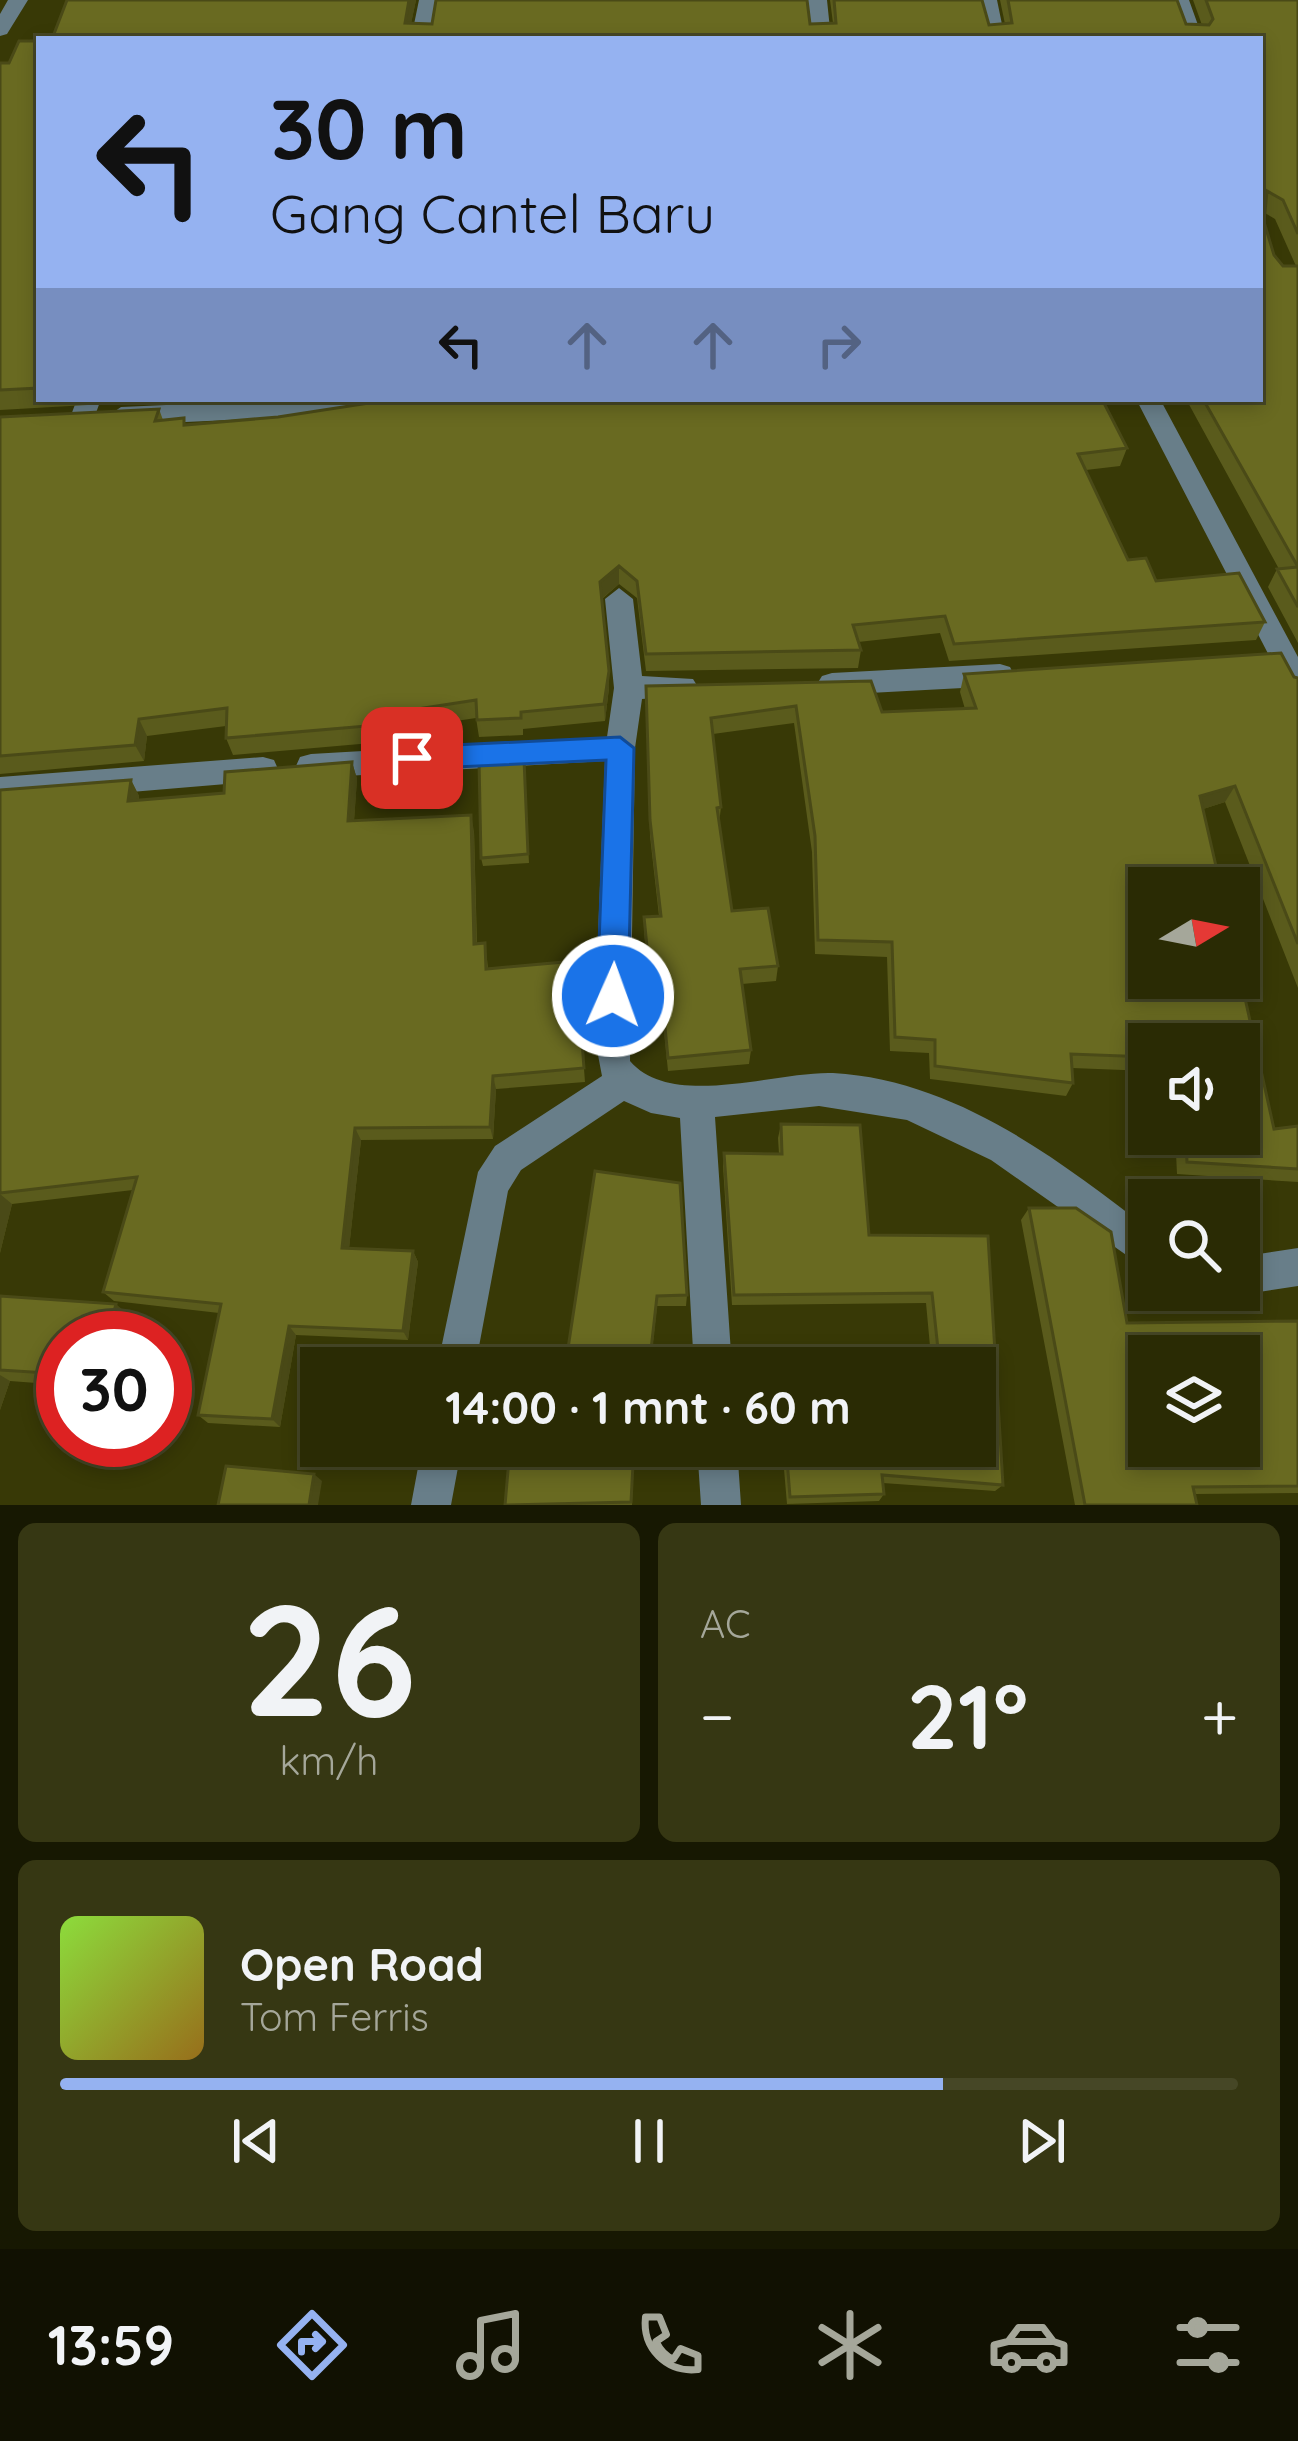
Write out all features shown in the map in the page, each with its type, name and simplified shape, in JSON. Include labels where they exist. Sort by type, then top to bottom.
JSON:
[{"type":"street","points":[[0,30],[18,0]]},
{"type":"street","points":[[422,36],[430,0]]},
{"type":"street","points":[[817,0],[820,36]]},
{"type":"street","points":[[987,0],[994,36]]},
{"type":"street","points":[[1179,0],[1192,36]]},
{"type":"street","points":[[78,412],[319,402]]},
{"type":"street","points":[[387,402],[431,403]]},
{"type":"street","points":[[1150,402],[1286,642],[1298,684]]},
{"type":"street","points":[[619,599],[628,688],[620,748],[611,1034],[613,1066],[623,1082],[666,1101],[698,1104],[810,1090],[909,1103],[988,1139],[1064,1187],[1128,1236]]},
{"type":"street","points":[[1240,657],[1286,642]]},
{"type":"street","points":[[796,685],[1020,674]]},
{"type":"street","points":[[628,688],[724,686]]},
{"type":"street","points":[[0,790],[457,754],[620,748]]},
{"type":"street","points":[[460,1347],[491,1185],[508,1159],[623,1082]]},
{"type":"street","points":[[698,1104],[712,1347]]},
{"type":"street","points":[[1260,1273],[1298,1267]]},
{"type":"street","points":[[431,1505],[438,1467]]},
{"type":"street","points":[[718,1467],[721,1505]]},
{"type":"building","points":[[67,0],[409,0],[405,23],[432,24],[436,0],[807,0],[810,24],[836,23],[834,0],[982,0],[989,25],[1012,23],[1008,0],[1177,0],[1186,24],[1209,25],[1213,19],[1206,0],[1298,0],[1298,234],[1283,200],[1267,191],[1264,222],[1274,255],[1283,266],[1298,266],[1298,567],[1205,402],[1263,402],[1263,36],[53,36]]},
{"type":"building","points":[[19,41],[36,41],[36,388],[0,390],[0,63],[9,63]]},
{"type":"building","points":[[376,402],[1104,402],[1127,448],[1078,454],[1128,560],[1146,558],[1156,581],[1239,573],[1265,622],[954,644],[945,616],[853,625],[861,650],[646,654],[637,581],[619,566],[600,582],[609,671],[604,704],[477,720],[476,700],[378,715],[379,725],[226,738],[227,708],[139,719],[135,745],[0,756],[0,417],[159,409],[155,421],[184,418],[184,425]]},
{"type":"building","points":[[1298,567],[1298,607],[1277,569]]},
{"type":"building","points":[[1281,653],[1298,678],[1298,944],[1235,786],[1200,796],[1216,867],[1128,867],[1128,999],[1245,999],[1251,1023],[1128,1023],[1128,1056],[1071,1054],[1073,1083],[935,1066],[935,1040],[895,1037],[892,942],[818,940],[815,836],[796,706],[711,718],[721,807],[717,808],[732,911],[768,908],[778,966],[740,969],[751,1050],[668,1058],[660,976],[650,977],[644,917],[661,916],[650,820],[646,686],[871,681],[882,712],[976,708],[964,674]]},
{"type":"building","points":[[524,759],[528,854],[481,858],[479,761]]},
{"type":"building","points":[[352,762],[348,821],[471,815],[474,944],[485,943],[486,969],[576,961],[584,1068],[493,1076],[490,1127],[355,1128],[342,1248],[413,1251],[403,1331],[289,1326],[272,1419],[198,1415],[221,1304],[103,1292],[137,1177],[0,1193],[0,790],[131,780],[128,801],[224,793],[225,772]]},
{"type":"building","points":[[1260,1066],[1274,1129],[1298,1126],[1298,1169],[1187,1162],[1187,1155],[1260,1155]]},
{"type":"building","points":[[781,1124],[860,1125],[869,1235],[988,1236],[995,1347],[938,1347],[932,1293],[734,1295],[724,1153],[782,1154]]},
{"type":"building","points":[[595,1171],[680,1183],[687,1295],[657,1296],[651,1347],[568,1347]]},
{"type":"building","points":[[1029,1208],[1076,1208],[1111,1232],[1127,1323],[1298,1321],[1298,1486],[1193,1487],[1197,1505],[1085,1505]]},
{"type":"building","points":[[0,1296],[116,1304],[114,1311],[36,1311],[36,1372],[0,1370]]},
{"type":"building","points":[[996,1369],[1003,1485],[882,1475],[884,1494],[790,1497],[788,1467],[996,1467]]},
{"type":"building","points":[[226,1466],[314,1474],[309,1505],[218,1505]]},
{"type":"building","points":[[508,1467],[633,1467],[631,1502],[505,1505]]},
{"type":"route","points":[[412,758],[620,748],[613,996]]}]
